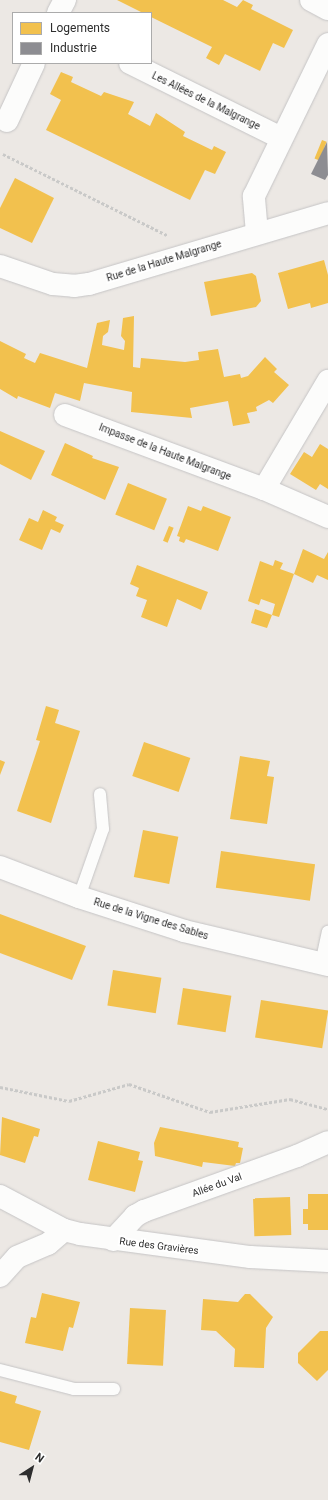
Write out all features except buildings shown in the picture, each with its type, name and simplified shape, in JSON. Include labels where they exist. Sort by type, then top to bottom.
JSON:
[{"type":"street","points":[[59,12],[65,0]]},
{"type":"street","points":[[311,0],[328,9]]},
{"type":"street","points":[[257,232],[254,196],[328,44]]},
{"type":"street","points":[[7,121],[34,64]]},
{"type":"street","name":"Les Allées de la Malgrange","points":[[132,64],[281,138]]},
{"type":"street","name":"Rue de la Haute Malgrange","points":[[0,266],[53,284],[74,286],[89,284],[257,232],[328,213]]},
{"type":"street","points":[[264,489],[328,381]]},
{"type":"street","name":"Impasse de la Haute Malgrange","points":[[65,415],[264,489],[328,518]]},
{"type":"street","name":"Rue de la Vigne des Sables","points":[[0,867],[79,897],[184,931],[325,964]]},
{"type":"street","name":"Allée du Val","points":[[113,1240],[126,1224],[144,1211],[297,1156],[328,1142]]},
{"type":"street","name":"Rue des Gravières","points":[[0,1196],[64,1230],[113,1240],[250,1257],[328,1261]]},
{"type":"street","points":[[0,1276],[17,1257],[48,1244],[64,1230]]},
{"type":"lane","points":[[79,897],[103,829],[100,794]]},
{"type":"lane","points":[[325,964],[328,932]]},
{"type":"lane","points":[[0,1370],[74,1389],[114,1389]]},
{"type":"path","points":[[3,154],[173,238],[178,257]]},
{"type":"path","points":[[0,1087],[69,1101],[129,1084],[210,1112],[290,1099],[328,1109]]}]
